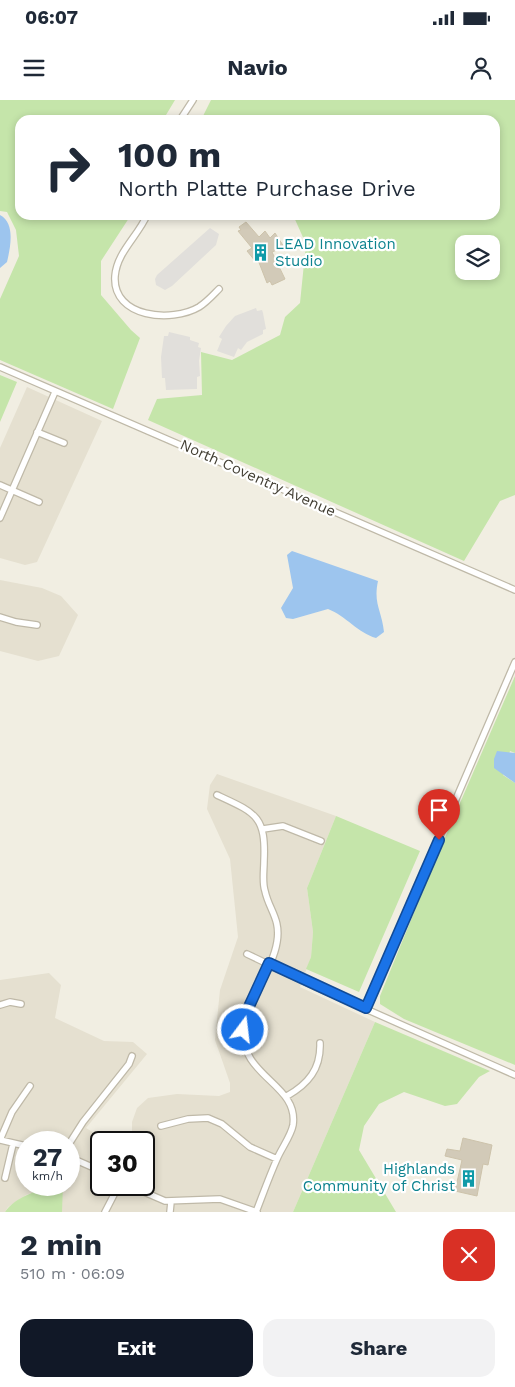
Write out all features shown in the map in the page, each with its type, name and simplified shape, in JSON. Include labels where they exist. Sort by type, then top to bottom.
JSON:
[{"type":"street","points":[[183,115],[193,100]]},
{"type":"street","points":[[143,220],[117,264],[115,278],[117,289],[128,305],[148,315],[168,316],[199,307],[219,288]]},
{"type":"street","name":"North Coventry Avenue","points":[[0,368],[134,424],[515,590]]},
{"type":"street","points":[[0,518],[55,392]]},
{"type":"street","points":[[37,432],[64,443]]},
{"type":"street","points":[[0,485],[38,502]]},
{"type":"street","points":[[0,617],[16,622],[36,624]]},
{"type":"street","points":[[366,1008],[515,662]]},
{"type":"street","points":[[152,1196],[171,1202],[220,1199],[256,1212],[277,1159],[293,1126],[291,1108],[287,1096],[265,1078],[248,1056],[244,1045],[243,1030],[246,1013],[277,942],[278,925],[264,891],[265,840],[263,829],[251,812],[218,795]]},
{"type":"street","points":[[263,829],[283,826],[321,841]]},
{"type":"street","points":[[247,954],[515,1075]]},
{"type":"street","points":[[0,1005],[10,1002],[21,1004]]},
{"type":"street","points":[[287,1096],[308,1081],[315,1072],[320,1043]]},
{"type":"street","points":[[77,1131],[129,1064],[132,1056]]},
{"type":"street","points":[[5,1178],[13,1144],[0,1140],[12,1112],[30,1086]]},
{"type":"street","points":[[161,1126],[197,1117],[208,1118],[222,1124],[250,1147],[277,1159]]},
{"type":"street","points":[[105,1212],[113,1196]]},
{"type":"street","points":[[170,1212],[171,1202]]},
{"type":"shaded area","points":[[210,228],[219,234],[216,245],[172,286],[165,290],[156,285],[155,279],[157,275]]},
{"type":"shaded area","points":[[256,308],[257,311],[262,310],[263,313],[266,329],[263,330],[263,334],[247,342],[241,350],[238,348],[234,357],[217,351],[222,339],[219,337],[235,316]]},
{"type":"shaded area","points":[[169,332],[190,337],[190,340],[199,343],[198,347],[201,348],[199,361],[200,376],[197,377],[197,389],[166,390],[165,378],[162,378],[161,357],[164,336],[168,336]]},
{"type":"shaded area","points":[[27,387],[102,421],[37,562],[25,565],[0,558],[0,448]]},
{"type":"shaded area","points":[[0,580],[42,588],[61,596],[78,615],[59,656],[38,661],[0,651]]},
{"type":"shaded area","points":[[217,774],[336,816],[307,888],[313,932],[311,957],[300,987],[375,1022],[293,1212],[62,1212],[62,1196],[80,1196],[80,1131],[15,1131],[15,1196],[24,1196],[8,1207],[5,1212],[0,1212],[0,980],[49,973],[61,985],[55,1018],[104,1041],[133,1042],[147,1054],[86,1128],[91,1131],[90,1196],[155,1196],[155,1131],[132,1131],[132,1122],[137,1108],[148,1098],[177,1094],[219,1096],[230,1092],[230,1083],[215,1040],[220,990],[238,937],[230,859],[207,809],[210,785]]},
{"type":"green space","points":[[0,100],[175,100],[166,115],[15,115],[15,220],[128,220],[101,261],[101,295],[140,338],[113,409],[0,360],[0,299],[19,256],[16,230],[7,212],[0,211]]},
{"type":"green space","points":[[211,100],[515,100],[515,495],[500,501],[464,561],[148,420],[157,399],[202,395],[201,352],[232,360],[280,335],[285,317],[300,303],[306,244],[295,220],[500,220],[500,115],[204,115]]},
{"type":"green space","points":[[0,375],[17,382],[0,422]]},
{"type":"green space","points":[[515,676],[515,753],[510,751],[503,775],[515,783],[515,1065],[404,1019],[380,1004],[380,996],[437,856]]},
{"type":"green space","points":[[336,816],[420,851],[359,992],[306,969],[311,957],[313,932],[307,888]]},
{"type":"green space","points":[[375,1022],[490,1071],[479,1077],[457,1104],[445,1106],[404,1092],[379,1104],[364,1126],[359,1150],[396,1212],[293,1212]]},
{"type":"green space","points":[[24,1196],[63,1196],[62,1212],[5,1212]]},
{"type":"water","points":[[0,215],[8,224],[11,237],[7,262],[0,268]]},
{"type":"water","points":[[292,551],[378,581],[377,602],[384,632],[376,638],[370,636],[328,609],[293,619],[286,618],[281,608],[293,588],[287,555]]},
{"type":"water","points":[[497,751],[515,753],[515,783],[494,768],[494,759]]},
{"type":"building","name":"LEAD Innovation Studio","points":[[246,222],[259,237],[265,231],[270,238],[275,233],[284,247],[272,252],[285,279],[272,285],[270,281],[267,283],[258,260],[256,262],[247,251],[252,248],[238,231],[241,230],[239,227]]},
{"type":"building","name":"Highlands Community of Christ","points":[[463,1138],[492,1145],[488,1165],[483,1164],[477,1196],[455,1191],[462,1160],[445,1156],[447,1149],[460,1151]]},
{"type":"place","name":"LEAD Innovation Studio","points":[[261,253]]},
{"type":"place","name":"Highlands Community of Christ","points":[[469,1178]]},
{"type":"route","points":[[243,1030],[246,1013],[269,963],[314,986],[366,1008],[439,840]]}]
